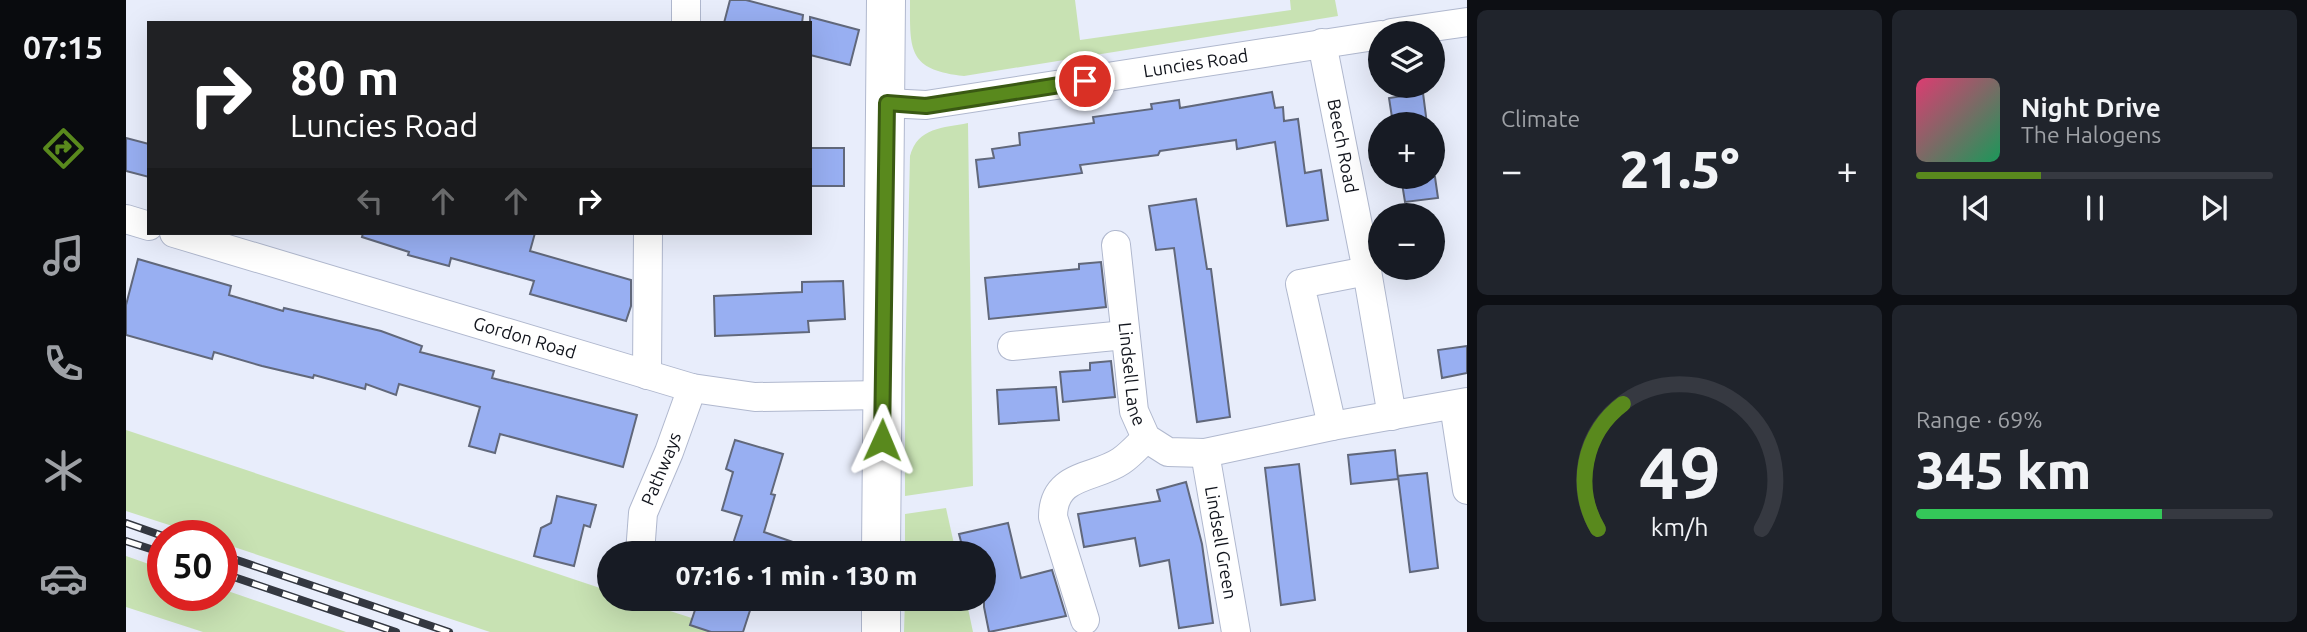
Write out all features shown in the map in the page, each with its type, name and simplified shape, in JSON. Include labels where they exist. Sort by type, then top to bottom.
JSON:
[{"type":"main road","points":[[881,541],[887,103],[885,0]]},
{"type":"main road","points":[[881,611],[881,632]]},
{"type":"street","points":[[686,0],[686,21]]},
{"type":"street","points":[[1445,25],[1467,22]]},
{"type":"street","name":"Luncies Road","points":[[887,103],[926,106],[1368,37]]},
{"type":"street","name":"Beech Road","points":[[1322,44],[1367,271],[1392,416]]},
{"type":"street","points":[[126,219],[147,225]]},
{"type":"street","name":"Gordon Road","points":[[181,235],[692,388],[755,397],[883,395]]},
{"type":"street","points":[[647,375],[648,235]]},
{"type":"street","name":"Lindsell Lane","points":[[1116,245],[1131,399],[1140,430],[1146,438],[1168,452],[1205,453]]},
{"type":"street","points":[[1332,426],[1300,284],[1367,271]]},
{"type":"street","points":[[1012,346],[1125,335]]},
{"type":"street","name":"Pathways","points":[[641,541],[643,513],[692,388]]},
{"type":"street","points":[[1205,453],[1332,426],[1460,404],[1467,490]]},
{"type":"street","points":[[1085,620],[1053,517],[1053,506],[1059,493],[1071,482],[1121,462],[1146,438]]},
{"type":"street","name":"Lindsell Green","points":[[1205,453],[1236,632]]},
{"type":"green space","points":[[910,0],[1075,0],[1080,40],[1291,10],[1290,0],[1335,0],[1338,16],[964,76],[932,68],[916,54],[910,32]]},
{"type":"green space","points":[[968,123],[973,486],[905,496],[910,156],[914,146],[925,134]]},
{"type":"green space","points":[[126,430],[597,587],[597,611],[670,611],[735,632],[490,632],[238,548],[238,520],[154,520],[126,511]]},
{"type":"green space","points":[[946,508],[953,541],[905,541],[905,514]]},
{"type":"green space","points":[[126,556],[147,563],[147,611],[238,611],[238,595],[346,632],[203,632],[126,607]]},
{"type":"green space","points":[[905,611],[969,611],[973,632],[904,632]]},
{"type":"building","points":[[730,0],[746,0],[803,15],[802,21],[725,21]]},
{"type":"building","points":[[810,17],[859,30],[850,65],[812,56]]},
{"type":"building","points":[[1272,92],[1275,108],[1283,107],[1284,121],[1298,119],[1305,173],[1321,170],[1328,220],[1287,226],[1275,142],[1237,149],[1236,140],[1160,151],[1158,155],[1080,165],[1082,173],[979,187],[976,160],[994,158],[992,149],[1020,145],[1019,133],[1094,123],[1093,117],[1152,109],[1151,104],[1179,100],[1180,108]]},
{"type":"building","points":[[1389,98],[1424,98],[1425,112],[1391,112]]},
{"type":"building","points":[[126,138],[147,143],[147,176],[126,171]]},
{"type":"building","points":[[812,148],[844,148],[844,186],[812,186]]},
{"type":"building","points":[[1403,189],[1437,189],[1438,198],[1405,202]]},
{"type":"building","points":[[1196,199],[1207,269],[1211,269],[1230,417],[1197,422],[1174,248],[1156,250],[1149,206]]},
{"type":"building","points":[[534,235],[530,251],[631,280],[631,306],[626,321],[530,294],[534,281],[451,258],[449,266],[408,255],[409,252],[362,237]]},
{"type":"building","points":[[138,259],[231,286],[229,295],[283,311],[284,308],[381,331],[422,346],[420,352],[494,371],[492,378],[637,415],[623,467],[500,434],[495,453],[469,446],[480,407],[399,384],[396,395],[366,384],[365,389],[314,375],[313,378],[262,366],[214,352],[212,359],[126,335],[126,305]]},
{"type":"building","points":[[1101,262],[1106,307],[989,319],[985,278],[1079,269],[1079,264]]},
{"type":"building","points":[[843,281],[845,319],[808,321],[809,332],[715,336],[714,296],[802,292],[802,282]]},
{"type":"building","points":[[1467,346],[1467,373],[1442,378],[1438,350]]},
{"type":"building","points":[[1111,361],[1115,397],[1063,402],[1060,372],[1090,370],[1090,363]]},
{"type":"building","points":[[1056,387],[1059,420],[999,424],[997,390]]},
{"type":"building","points":[[735,440],[783,454],[771,494],[775,495],[764,532],[790,541],[734,541],[742,516],[722,510],[733,472],[726,469]]},
{"type":"building","points":[[1395,450],[1398,479],[1351,484],[1348,455]]},
{"type":"building","points":[[1299,464],[1315,600],[1281,605],[1265,468]]},
{"type":"building","points":[[1427,473],[1438,568],[1410,572],[1398,476]]},
{"type":"building","points":[[1186,482],[1202,544],[1213,623],[1179,628],[1169,560],[1140,566],[1135,538],[1084,547],[1078,514],[1160,501],[1157,490]]},
{"type":"building","points":[[557,496],[596,505],[590,527],[584,525],[574,566],[534,556],[541,528],[551,523]]},
{"type":"building","points":[[1008,523],[1021,578],[1052,570],[1066,616],[989,632],[985,611],[996,611],[996,541],[961,541],[959,534]]},
{"type":"building","points":[[695,611],[750,611],[743,632],[711,632],[690,625]]},
{"type":"railway","points":[[126,523],[147,530]]},
{"type":"railway","points":[[126,541],[147,548]]},
{"type":"railway","points":[[238,560],[449,632]]},
{"type":"railway","points":[[238,578],[396,632]]},
{"type":"route","points":[[882,440],[887,103],[926,106],[1085,81]]}]
